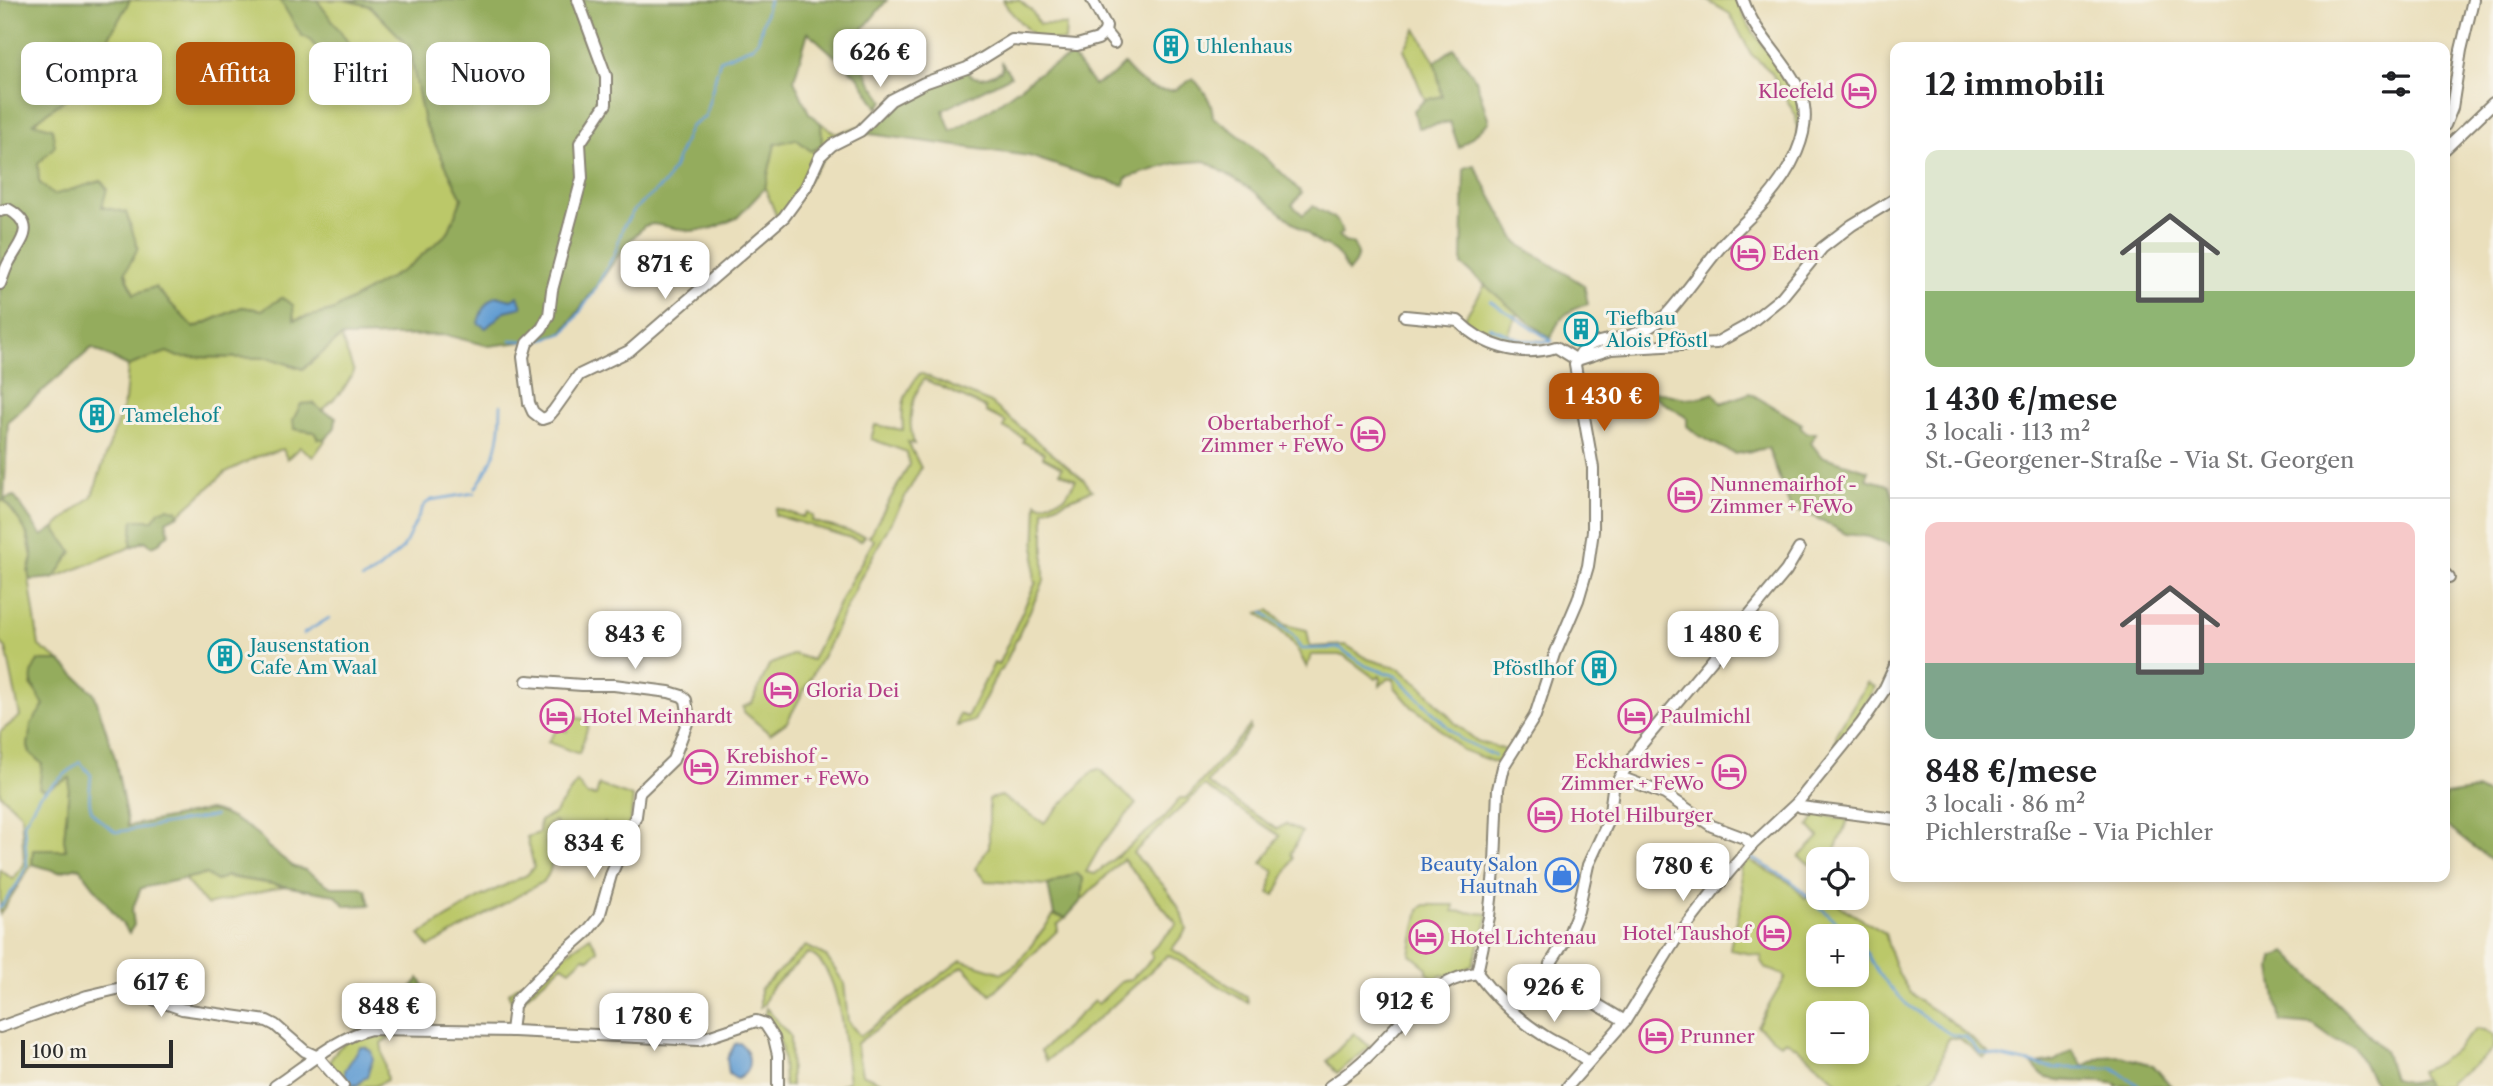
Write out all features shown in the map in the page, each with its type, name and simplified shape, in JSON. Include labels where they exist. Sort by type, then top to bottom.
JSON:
[{"type":"street","points":[[578,0],[606,76],[607,104],[580,143],[582,178],[552,290],[549,315],[542,328],[527,343],[523,357],[529,403],[533,412],[542,419],[554,410],[579,375],[629,351],[784,217],[806,187],[820,156],[832,145],[860,131],[891,100],[924,83],[967,68],[1012,40],[1077,46],[1098,39],[1105,32],[1106,26],[1092,0]]},
{"type":"street","points":[[1477,973],[1489,917],[1495,863],[1498,789],[1503,767],[1535,716],[1588,566],[1593,531],[1593,468],[1575,365],[1591,344],[1598,340],[1629,336],[1658,323],[1668,314],[1717,250],[1765,202],[1786,172],[1804,134],[1806,117],[1798,89],[1756,29],[1743,0]]},
{"type":"street","points":[[2450,113],[2473,0]]},
{"type":"street","points":[[1105,32],[1114,43]]},
{"type":"street","points":[[2450,144],[2493,103]]},
{"type":"street","points":[[1405,316],[1458,321],[1471,335],[1492,344],[1530,352],[1556,347],[1577,360],[1611,349],[1716,343],[1745,327],[1781,298],[1822,248],[1852,225],[1890,202]]},
{"type":"street","points":[[0,211],[8,209],[20,216],[25,232],[0,284]]},
{"type":"street","points":[[1625,1021],[1583,996],[1550,964],[1568,936],[1577,911],[1588,865],[1609,820],[1613,789],[1640,746],[1786,571],[1799,549]]},
{"type":"street","points":[[1568,1086],[1625,1021],[1674,942],[1752,845],[1797,803],[1861,724],[1890,677]]},
{"type":"street","points":[[511,1031],[517,1000],[599,917],[611,874],[636,816],[639,793],[673,760],[687,724],[688,702],[682,696],[634,686],[527,681]]},
{"type":"street","points":[[1620,776],[1665,794],[1712,826],[1744,838],[1752,845]]},
{"type":"street","points":[[1797,803],[1801,807],[1890,818]]},
{"type":"street","points":[[1477,973],[1499,998],[1538,1032],[1573,1050],[1588,1062]]},
{"type":"street","points":[[1330,1086],[1371,1054],[1422,1001],[1452,981],[1477,973]]},
{"type":"street","points":[[0,1027],[87,996],[121,988],[182,1009],[267,1021],[305,1051],[318,1057],[343,1086]]},
{"type":"street","points":[[275,1086],[356,1032],[371,1029],[511,1031],[699,1040],[756,1021],[765,1024],[774,1038],[778,1055],[778,1086]]},
{"type":"green space","points":[[0,0],[130,0],[106,42],[21,42],[21,105],[57,105],[33,123],[52,128],[55,146],[38,164],[39,182],[53,195],[101,181],[107,189],[102,207],[126,212],[138,248],[125,273],[134,294],[155,287],[194,328],[242,307],[262,310],[282,298],[293,305],[294,320],[332,311],[407,268],[448,233],[462,198],[424,122],[412,61],[412,42],[405,42],[370,6],[345,0],[887,0],[854,40],[869,79],[884,101],[878,108],[859,78],[808,32],[794,80],[809,113],[821,123],[822,146],[811,151],[796,139],[775,144],[765,188],[737,218],[711,229],[690,231],[653,224],[644,226],[627,244],[563,332],[544,339],[489,346],[446,335],[341,337],[303,369],[270,358],[178,357],[167,352],[128,366],[92,348],[8,421],[4,499],[14,496],[42,536],[54,528],[72,552],[54,578],[31,580],[29,571],[32,550],[27,534],[4,500],[0,502]]},
{"type":"green space","points":[[130,0],[345,0],[370,6],[405,42],[309,42],[309,105],[412,105],[412,61],[424,122],[462,198],[448,233],[407,268],[332,311],[293,320],[282,298],[262,310],[242,307],[193,328],[155,287],[134,294],[102,207],[53,195],[39,182],[32,124],[57,105],[162,105],[162,42],[106,42]]},
{"type":"green space","points":[[280,0],[317,0],[348,42],[312,42],[301,35]]},
{"type":"green space","points":[[1003,0],[1019,0],[1032,11],[1039,24],[1066,25],[1065,41],[1037,40]]},
{"type":"green space","points":[[1706,0],[1738,0],[1746,21],[1797,96],[1801,117],[1798,136],[1796,116],[1771,72],[1751,54],[1730,14]]},
{"type":"green space","points":[[1416,29],[1435,62],[1442,96],[1425,100],[1404,49]]},
{"type":"green space","points":[[1454,48],[1476,80],[1489,122],[1459,148],[1450,122],[1418,128],[1414,110],[1425,100],[1442,96],[1435,62]]},
{"type":"green space","points":[[1072,56],[1094,85],[1112,76],[1124,64],[1139,80],[1158,89],[1175,89],[1193,78],[1209,101],[1213,117],[1260,152],[1302,193],[1292,205],[1303,215],[1313,206],[1338,223],[1342,233],[1339,235],[1344,242],[1353,244],[1358,253],[1355,263],[1348,272],[1331,248],[1322,245],[1251,189],[1205,161],[1176,163],[1126,178],[1124,185],[1029,156],[863,133],[890,105],[967,68],[969,75],[973,77],[990,76],[1002,70],[1002,63],[1011,76],[943,110],[951,131],[992,108],[1043,70]]},
{"type":"green space","points":[[821,123],[836,134],[857,127],[860,131],[832,147],[778,220],[765,188],[775,144],[796,139],[822,146]]},
{"type":"green space","points":[[1474,165],[1517,243],[1584,285],[1588,304],[1564,316],[1551,339],[1462,265],[1464,168]]},
{"type":"green space","points":[[1485,285],[1517,313],[1508,335],[1513,338],[1512,346],[1476,332],[1464,319]]},
{"type":"green space","points":[[341,337],[354,372],[343,390],[322,411],[313,403],[294,429],[314,432],[318,439],[326,439],[313,457],[300,447],[287,459],[283,449],[256,457],[226,472],[178,515],[177,510],[153,520],[133,520],[131,547],[54,578],[72,552],[54,528],[92,496],[125,400],[128,366],[167,351],[178,357],[270,358],[303,369]]},
{"type":"green space","points":[[920,373],[991,403],[1084,480],[1092,490],[1044,510],[1044,581],[1002,670],[998,672],[974,721],[957,726],[959,714],[967,717],[994,663],[998,665],[1036,582],[1037,502],[1042,505],[1065,497],[1076,480],[1060,472],[1062,467],[1023,442],[1024,438],[1003,427],[1006,422],[986,412],[986,408],[924,379],[912,410],[914,444],[908,442],[921,468],[860,579],[787,722],[770,734],[744,712],[743,707],[752,703],[769,665],[794,654],[812,660],[844,593],[874,540],[869,537],[909,465],[907,452],[871,439],[875,425],[903,430],[904,400]]},
{"type":"green space","points":[[1646,391],[1685,398],[1714,393],[1722,403],[1750,393],[1802,424],[1800,426],[1807,433],[1816,433],[1811,443],[1821,456],[1869,471],[1866,479],[1890,485],[1890,546],[1869,537],[1846,534],[1790,507],[1768,448],[1735,454],[1699,436],[1687,426],[1687,418]]},
{"type":"green space","points":[[313,403],[322,411],[336,417],[335,427],[326,439],[318,439],[314,432],[294,429],[293,420],[301,404]]},
{"type":"green space","points":[[4,500],[25,528],[32,557],[28,571],[39,646],[60,661],[38,661],[31,685],[45,705],[32,724],[28,746],[30,753],[43,764],[45,790],[70,777],[64,839],[66,850],[33,850],[32,864],[0,914],[0,870],[13,879],[24,864],[21,814],[0,794],[0,732],[20,716],[6,648],[0,642],[0,502]]},
{"type":"green space","points":[[167,508],[177,510],[178,515],[166,521],[169,533],[152,546],[145,541],[131,547],[133,520],[153,520],[159,511]]},
{"type":"green space","points":[[776,508],[803,517],[807,512],[813,516],[812,521],[865,536],[861,541],[775,515]]},
{"type":"green space","points":[[1269,610],[1285,625],[1307,630],[1310,647],[1346,645],[1368,659],[1400,669],[1477,741],[1506,750],[1499,764],[1462,750],[1412,707],[1395,687],[1394,679],[1387,679],[1380,686],[1380,676],[1376,679],[1343,655],[1311,655],[1307,668],[1292,643],[1258,613]]},
{"type":"green space","points":[[38,661],[60,661],[94,693],[115,758],[128,826],[209,810],[216,812],[250,829],[294,867],[305,870],[331,887],[361,887],[366,890],[370,905],[346,906],[335,895],[226,876],[216,881],[206,874],[141,888],[132,910],[134,925],[129,933],[79,867],[59,872],[32,864],[33,850],[66,850],[64,839],[70,778],[45,790],[39,788],[42,764],[30,753],[28,746],[31,724],[44,705],[32,684],[32,674]]},
{"type":"green space","points":[[1867,683],[1875,687],[1857,717],[1835,745],[1837,732]]},
{"type":"green space","points":[[570,717],[590,720],[579,754],[548,742],[557,729],[567,731]]},
{"type":"green space","points":[[1250,726],[1250,730],[1207,783],[1277,829],[1286,824],[1302,832],[1291,853],[1293,859],[1275,895],[1269,893],[1274,871],[1262,863],[1280,836],[1204,786],[1133,853],[1165,888],[1183,917],[1187,929],[1172,949],[1247,997],[1248,1003],[1168,955],[1106,1012],[1046,1061],[1041,1051],[1094,1001],[1098,1004],[1123,980],[1131,979],[1153,958],[1150,952],[1177,924],[1123,859],[1081,901],[1083,879],[1076,873],[1048,885],[986,881],[975,869],[989,847],[989,799],[1001,796],[1044,823],[1093,771],[1099,769],[1136,804],[1103,842],[1086,872],[1095,874],[1164,818],[1180,798],[1187,798]]},
{"type":"green space","points":[[577,782],[587,795],[596,796],[599,785],[633,797],[631,819],[621,841],[604,823],[576,847],[554,821],[546,827],[551,867],[544,881],[429,947],[419,935],[482,896],[527,875],[534,867],[527,837],[539,833],[540,821],[554,814]]},
{"type":"green space","points":[[2478,790],[2493,797],[2493,861],[2450,829],[2450,794]]},
{"type":"green space","points":[[1817,814],[1848,820],[1836,847],[1809,847],[1819,837],[1809,826]]},
{"type":"green space","points":[[1806,850],[1806,861],[1799,857]]},
{"type":"green space","points":[[1748,860],[1789,882],[1806,899],[1806,910],[1846,910],[1885,933],[1892,959],[1909,991],[1989,1053],[1984,1058],[1959,1038],[1948,1038],[1937,1072],[1925,1086],[1908,1086],[1903,1080],[1897,1086],[1841,1086],[1817,1064],[1869,1064],[1869,1001],[1806,1001],[1806,1054],[1785,1040],[1781,1044],[1757,1026],[1785,978],[1783,974],[1766,969],[1761,961],[1762,956],[1730,950],[1740,911],[1740,869]]},
{"type":"green space","points":[[1076,873],[1083,879],[1081,901],[1066,918],[1054,915],[1048,885]]},
{"type":"green space","points":[[206,874],[285,886],[207,905],[184,879]]},
{"type":"green space","points":[[1425,905],[1454,905],[1453,911],[1489,914],[1473,964],[1465,970],[1435,979],[1427,973],[1427,968],[1410,954],[1419,909]]},
{"type":"green space","points":[[1054,915],[1066,918],[1057,925],[1058,930],[991,995],[963,966],[856,1044],[862,1074],[890,1086],[877,1086],[869,1082],[862,1086],[839,1086],[849,1081],[835,991],[819,961],[808,953],[770,989],[760,1007],[760,989],[806,946],[826,956],[844,983],[848,1021],[860,1036],[961,960],[1002,973],[1018,963]]},
{"type":"green space","points":[[590,937],[598,950],[589,959],[584,957],[570,970],[562,965],[521,1001],[512,1002],[508,993]]},
{"type":"green space","points":[[2286,952],[2384,1050],[2393,1079],[2410,1083],[2424,1080],[2426,1086],[2378,1086],[2354,1046],[2334,1040],[2313,1025],[2280,1022],[2271,969],[2273,957]]},
{"type":"green space","points":[[419,978],[433,1001],[423,1026],[356,1029],[351,1001],[410,990]]},
{"type":"green space","points":[[766,1008],[790,1036],[791,1086],[784,1086],[782,1048],[776,1031],[764,1018]]},
{"type":"green space","points":[[2476,1029],[2493,1035],[2493,1049],[2449,1082],[2450,1086],[2426,1086],[2420,1071],[2443,1059]]},
{"type":"green space","points":[[396,1033],[381,1043],[387,1080],[375,1086],[345,1086],[330,1062],[341,1046],[366,1035]]},
{"type":"green space","points":[[1354,1033],[1370,1047],[1337,1073],[1327,1061]]},
{"type":"green space","points":[[2072,1050],[2084,1066],[2101,1057],[2121,1056],[2153,1065],[2171,1086],[2116,1086],[2108,1083],[2052,1079],[2043,1076],[2033,1065],[2054,1061]]},
{"type":"water","points":[[496,296],[511,300],[518,296],[522,307],[505,311],[486,328],[478,323],[479,319],[486,304]]},
{"type":"water","points":[[740,1043],[747,1052],[749,1062],[746,1072],[737,1079],[729,1074],[727,1059],[735,1044]]},
{"type":"water","points":[[360,1047],[371,1051],[373,1059],[367,1076],[357,1085],[351,1084],[345,1078],[345,1070]]},
{"type":"waterway","points":[[536,341],[564,333],[593,293],[615,253],[623,227],[634,210],[665,183],[690,127],[705,117],[720,60],[753,46],[758,41],[769,0]]},
{"type":"waterway","points":[[1490,301],[1552,341]]},
{"type":"waterway","points":[[1489,327],[1522,340],[1551,342]]},
{"type":"waterway","points":[[511,340],[525,341]]},
{"type":"waterway","points":[[475,489],[496,450],[501,405]]},
{"type":"waterway","points":[[362,579],[374,573],[403,548],[424,505],[431,500],[474,493]]},
{"type":"waterway","points":[[1263,612],[1293,635],[1301,649],[1340,648],[1366,666],[1396,676],[1460,739],[1495,756]]},
{"type":"waterway","points":[[303,634],[329,618]]},
{"type":"waterway","points":[[0,908],[27,865],[24,823],[39,796],[80,762],[91,775],[91,809],[116,832],[215,816]]},
{"type":"waterway","points":[[1752,858],[1790,880],[1839,924]]},
{"type":"waterway","points":[[1869,957],[1878,973],[1908,1006],[1950,1034],[1965,1037],[1981,1053],[2055,1068],[2112,1068],[2140,1086]]},
{"type":"place","name":"Uhlenhaus","points":[[1171,46]]},
{"type":"place","name":"Kleefeld","points":[[1859,91]]},
{"type":"place","name":"Eden","points":[[1748,253]]},
{"type":"place","name":"Tiefbau Alois Pföstl","points":[[1581,329]]},
{"type":"place","name":"Tamelehof","points":[[97,415]]},
{"type":"place","name":"Obertaberhof - Zimmer + FeWo","points":[[1368,434]]},
{"type":"place","name":"Nunnemairhof - Zimmer + FeWo","points":[[1685,495]]},
{"type":"place","name":"Jausenstation Cafe Am Waal","points":[[225,656]]},
{"type":"place","name":"Pföstlhof","points":[[1599,668]]},
{"type":"place","name":"Gloria Dei","points":[[781,690]]},
{"type":"place","name":"Hotel Meinhardt","points":[[557,716]]},
{"type":"place","name":"Paulmichl","points":[[1635,716]]},
{"type":"place","name":"Krebishof - Zimmer + FeWo","points":[[701,767]]},
{"type":"place","name":"Eckhardwies - Zimmer + FeWo","points":[[1729,772]]},
{"type":"place","name":"Hotel Hilburger","points":[[1545,815]]},
{"type":"place","name":"Beauty Salon Hautnah","points":[[1562,875]]},
{"type":"place","name":"Hotel Taushof","points":[[1774,933]]},
{"type":"place","name":"Hotel Lichtenau","points":[[1426,937]]},
{"type":"place","name":"Prunner","points":[[1656,1036]]}]
